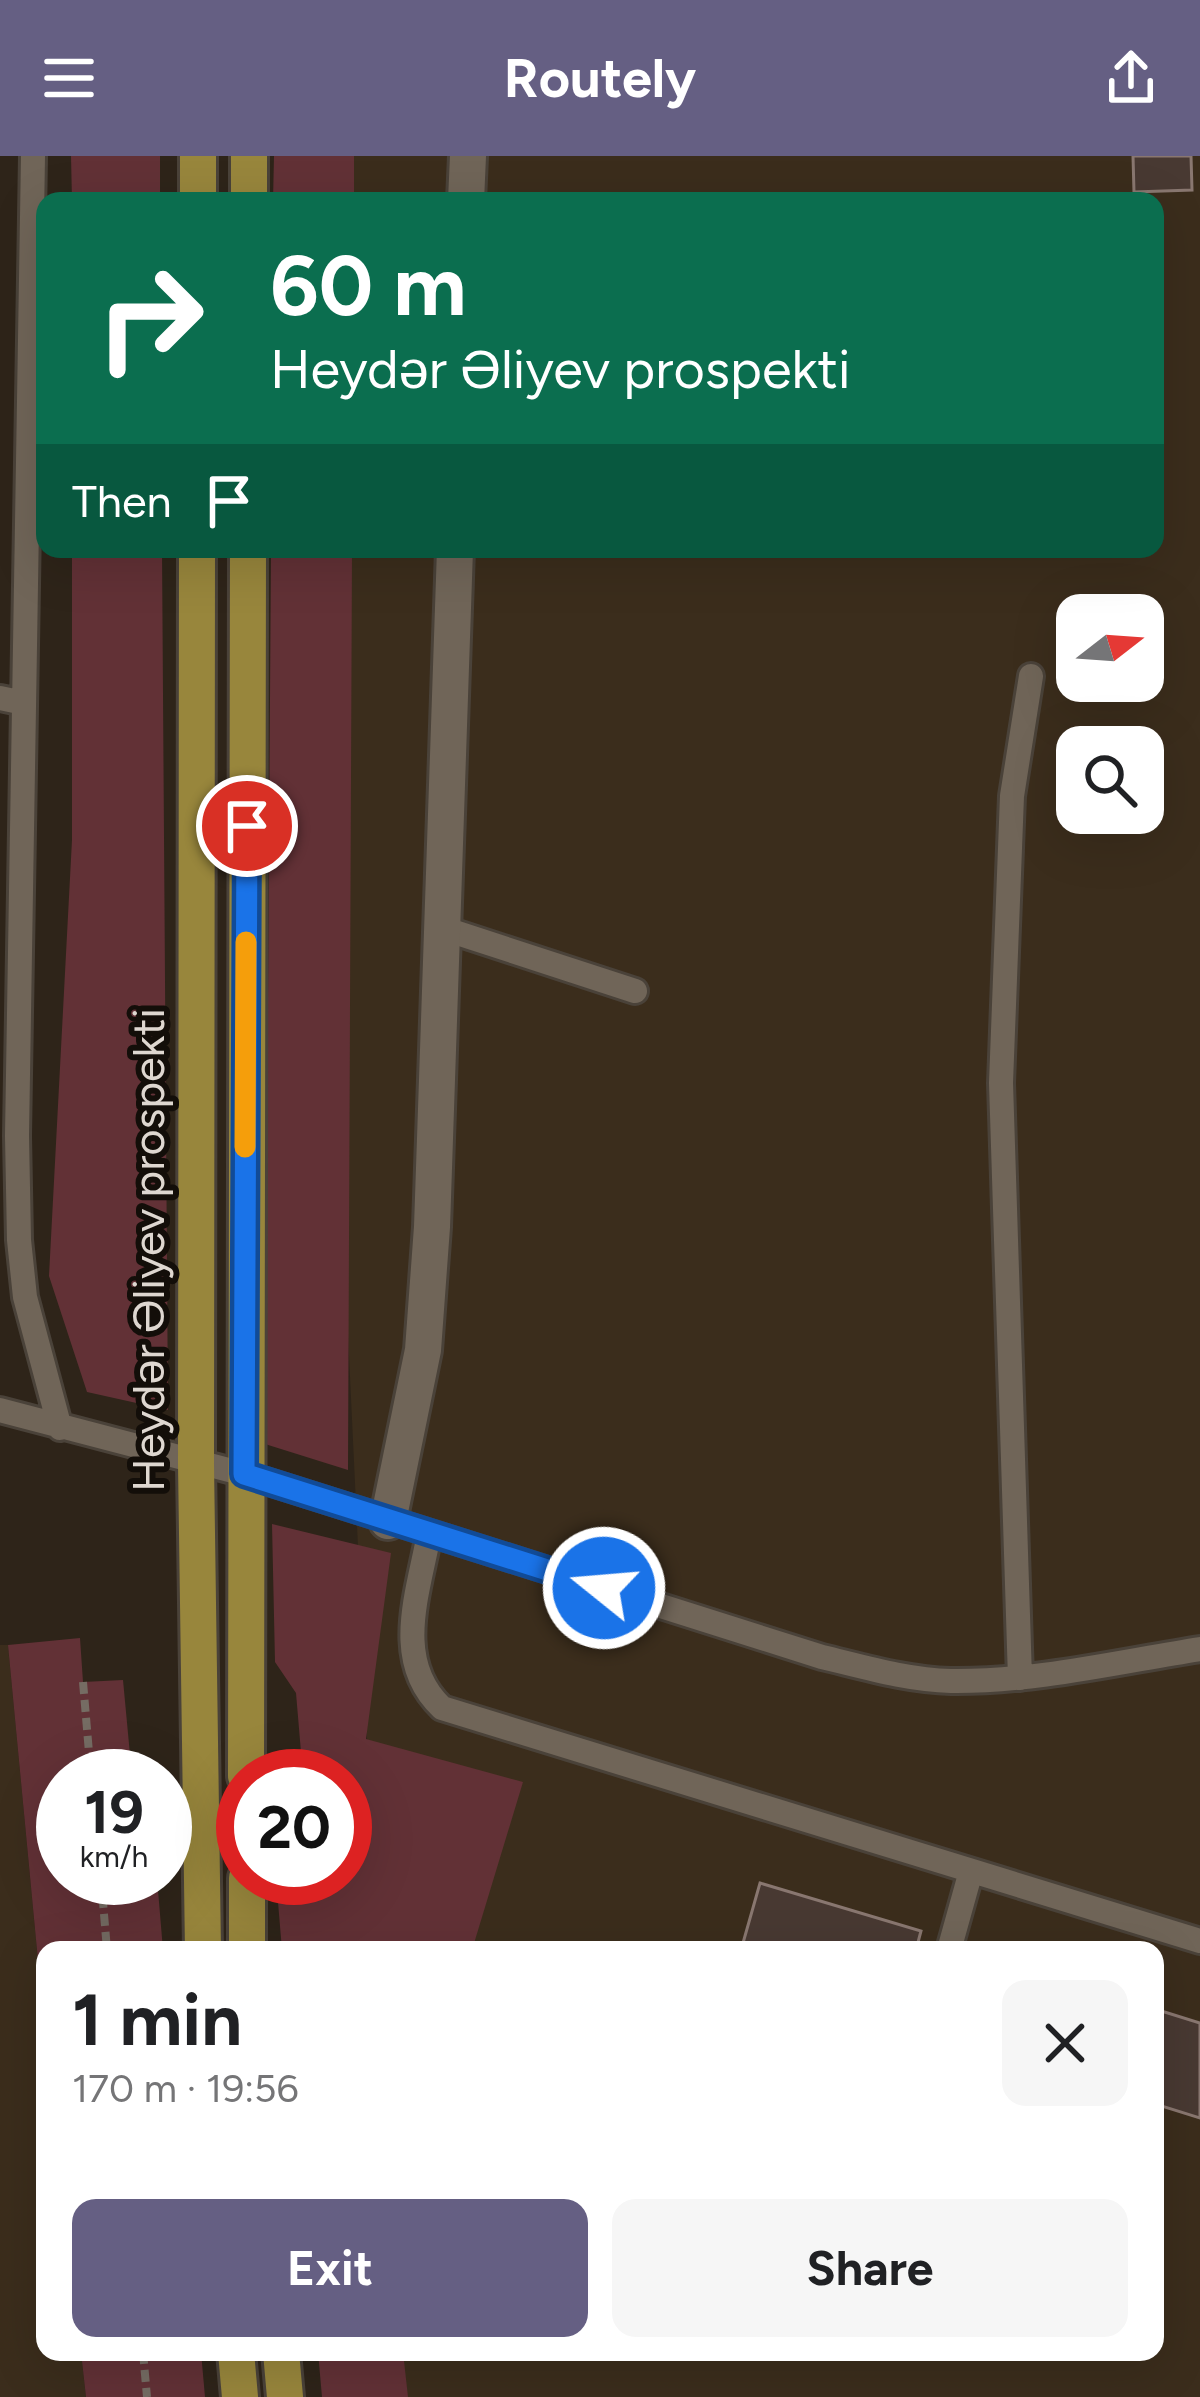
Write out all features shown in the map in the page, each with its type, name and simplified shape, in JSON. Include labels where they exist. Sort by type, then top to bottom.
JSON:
[{"type":"main road","points":[[198,156],[198,192]]},
{"type":"main road","points":[[249,192],[250,156]]},
{"type":"main road","name":"Heydər Əliyev prospekti","points":[[197,558],[196,1464],[203,1941]]},
{"type":"main road","points":[[246,1749],[248,558]]},
{"type":"main road","points":[[247,1905],[247,1941]]},
{"type":"main road","points":[[237,2361],[240,2397]]},
{"type":"main road","points":[[282,2361],[285,2397]]},
{"type":"street","points":[[466,192],[468,156]]},
{"type":"street","points":[[388,1521],[423,1350],[432,1226],[454,558]]},
{"type":"lane","points":[[33,156],[12,701],[19,1240],[25,1297],[60,1428]]},
{"type":"lane","points":[[1020,1678],[1000,1083],[1012,796],[1031,676]]},
{"type":"lane","points":[[442,928],[635,991]]},
{"type":"lane","points":[[0,1410],[244,1474],[893,1675],[947,1681],[1020,1678],[1200,1649]]},
{"type":"lane","points":[[428,1534],[411,1640],[413,1666],[425,1692],[442,1708],[1200,1940]]},
{"type":"lane","points":[[952,1941],[971,1871]]},
{"type":"path","points":[[83,1682],[89,1749]]},
{"type":"path","points":[[103,1905],[106,1941]]},
{"type":"path","points":[[144,2361],[147,2397]]},
{"type":"shaded area","points":[[71,156],[160,156],[160,192],[72,192]]},
{"type":"shaded area","points":[[274,156],[354,156],[354,192],[273,192]]},
{"type":"shaded area","points":[[292,156],[1200,156],[1200,2397],[397,2397],[395,2361],[1164,2361],[1164,1941],[377,1941],[372,1749],[368,1749],[311,558],[1164,558],[1164,192],[294,192]]},
{"type":"shaded area","points":[[72,558],[162,558],[168,1410],[87,1392],[49,1276],[72,840]]},
{"type":"shaded area","points":[[271,558],[352,558],[348,1470],[265,1444]]},
{"type":"shaded area","points":[[272,1524],[391,1553],[366,1739],[523,1782],[475,1941],[281,1941],[278,1905],[372,1905],[372,1749],[301,1749],[296,1693],[275,1662]]},
{"type":"shaded area","points":[[80,1638],[83,1682],[123,1680],[129,1749],[36,1749],[36,1905],[159,1905],[162,1941],[36,1941],[8,1645]]},
{"type":"shaded area","points":[[0,1645],[8,1645],[36,1941],[36,2361],[82,2361],[86,2397],[0,2397]]},
{"type":"shaded area","points":[[82,2361],[202,2361],[205,2397],[86,2397]]},
{"type":"shaded area","points":[[319,2361],[404,2361],[408,2397],[322,2397]]},
{"type":"building","points":[[1133,156],[1191,156],[1192,190],[1134,192]]},
{"type":"building","points":[[760,1883],[921,1931],[918,1941],[744,1941]]},
{"type":"building","points":[[1164,2012],[1200,2023],[1200,2118],[1164,2107]]},
{"type":"slow traffic","points":[[245,1147],[246,942]]},
{"type":"route","points":[[247,826],[244,1474],[604,1588]]}]
